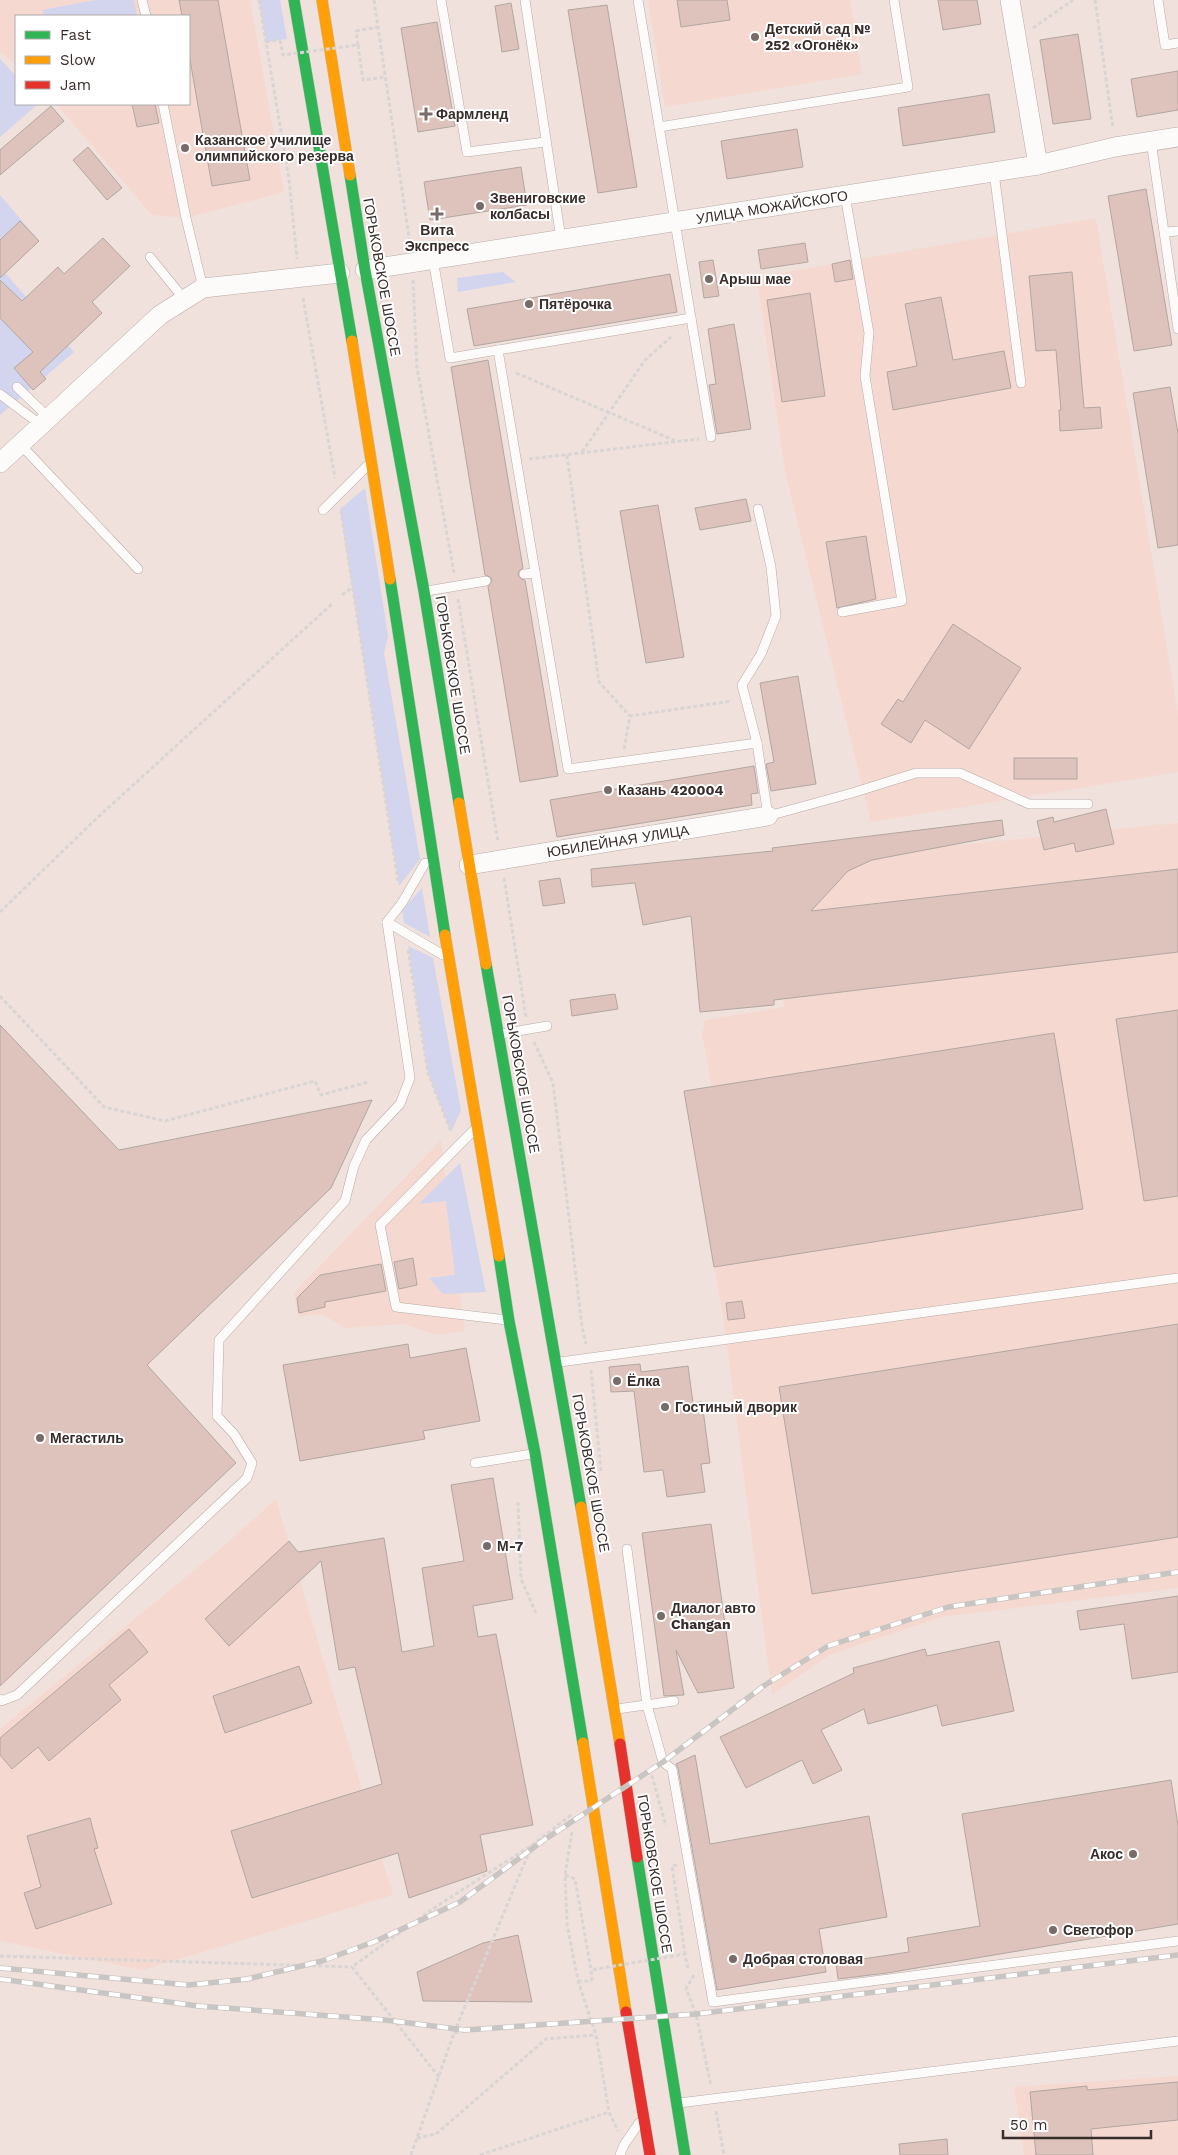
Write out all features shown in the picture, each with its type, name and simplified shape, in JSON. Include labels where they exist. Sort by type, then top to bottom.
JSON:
[{"type":"main road","points":[[294,0],[372,460],[448,958],[510,1321],[536,1454],[650,2155]]},
{"type":"main road","name":"ГОРЬКОВСКОЕ ШОССЕ","points":[[322,0],[365,270],[424,591],[498,1034],[557,1362],[615,1709],[685,2155]]},
{"type":"street","points":[[1010,0],[1038,166]]},
{"type":"street","name":"УЛИЦА МОЖАЙСКОГО","points":[[365,270],[1038,166],[1115,147],[1178,137]]},
{"type":"street","points":[[0,463],[160,314],[203,288],[340,274]]},
{"type":"street","name":"ЮБИЛЕЙНАЯ УЛИЦА","points":[[469,865],[768,816]]},
{"type":"lane","points":[[142,0],[146,15]]},
{"type":"lane","points":[[441,0],[468,152],[545,142]]},
{"type":"lane","points":[[525,0],[561,240]]},
{"type":"lane","points":[[638,0],[711,437]]},
{"type":"lane","points":[[659,127],[908,87],[894,0]]},
{"type":"lane","points":[[1158,0],[1165,45],[1178,43]]},
{"type":"lane","points":[[163,105],[186,218],[203,288]]},
{"type":"lane","points":[[1151,142],[1166,232],[1178,329]]},
{"type":"lane","points":[[994,172],[1021,383]]},
{"type":"lane","points":[[842,612],[902,601],[866,376],[869,333],[845,195]]},
{"type":"lane","points":[[1166,232],[1178,231]]},
{"type":"lane","points":[[150,257],[184,299]]},
{"type":"lane","points":[[433,259],[450,358],[691,318]]},
{"type":"lane","points":[[498,350],[568,769],[757,743]]},
{"type":"lane","points":[[17,387],[45,421]]},
{"type":"lane","points":[[0,394],[45,421]]},
{"type":"lane","points":[[20,444],[138,569]]},
{"type":"lane","points":[[323,510],[372,460]]},
{"type":"lane","points":[[758,509],[771,567],[776,616],[761,654],[742,685],[757,743],[768,816],[852,794],[916,773],[960,773],[1028,804],[1088,804]]},
{"type":"lane","points":[[524,574],[535,573]]},
{"type":"lane","points":[[424,591],[486,581]]},
{"type":"lane","points":[[0,1699],[1,1701],[17,1695],[247,1478],[252,1462],[234,1434],[216,1416],[219,1340],[345,1200],[354,1166],[366,1140],[400,1104],[410,1078],[387,922],[402,902],[431,854]]},
{"type":"lane","points":[[387,922],[448,958]]},
{"type":"lane","points":[[498,1034],[547,1026]]},
{"type":"lane","points":[[478,1125],[380,1225],[396,1306],[510,1321]]},
{"type":"lane","points":[[557,1362],[1178,1278]]},
{"type":"lane","points":[[475,1463],[536,1454]]},
{"type":"lane","points":[[627,1549],[647,1705],[663,1762],[672,1769],[713,2002],[1178,1941]]},
{"type":"lane","points":[[615,1709],[674,1702]]},
{"type":"lane","points":[[676,2103],[1178,2041]]},
{"type":"lane","points":[[620,2155],[624,2145],[643,2117]]},
{"type":"path","points":[[259,0],[289,179],[298,263]]},
{"type":"path","points":[[374,0],[412,263],[417,368],[456,586],[528,1029],[553,1083],[582,1327],[589,1357],[602,1480]]},
{"type":"path","points":[[1016,40],[1073,0]]},
{"type":"path","points":[[1095,0],[1115,147]]},
{"type":"path","points":[[378,27],[356,31],[363,80],[386,77]]},
{"type":"path","points":[[266,42],[280,40],[283,55],[358,45]]},
{"type":"path","points":[[303,298],[335,479]]},
{"type":"path","points":[[582,453],[645,360],[691,318]]},
{"type":"path","points":[[501,367],[677,441]]},
{"type":"path","points":[[516,460],[711,437]]},
{"type":"path","points":[[567,454],[599,682],[630,716]]},
{"type":"path","points":[[340,509],[399,886]]},
{"type":"path","points":[[342,595],[352,587]]},
{"type":"path","points":[[0,912],[97,818],[333,603]]},
{"type":"path","points":[[630,716],[745,699]]},
{"type":"path","points":[[622,762],[630,716]]},
{"type":"path","points":[[408,946],[428,1072],[450,1132]]},
{"type":"path","points":[[0,996],[104,1107],[165,1121],[315,1081],[321,1094],[368,1082]]},
{"type":"path","points":[[648,1761],[666,1827]]},
{"type":"path","points":[[0,1956],[352,1967],[437,1906],[532,1845],[573,1813],[574,1819]]},
{"type":"path","points":[[480,2155],[609,2112],[596,2035],[578,1981],[567,1924],[565,1875],[572,1829]]},
{"type":"path","points":[[411,2155],[454,2033],[532,1845]]},
{"type":"path","points":[[674,1856],[679,1874]]},
{"type":"path","points":[[672,1866],[688,1969]]},
{"type":"path","points":[[565,1875],[575,1879],[591,1970],[592,1981],[578,1981]]},
{"type":"path","points":[[591,1970],[685,1954]]},
{"type":"path","points":[[352,1967],[439,2077]]},
{"type":"path","points":[[698,1967],[686,1989],[696,2014],[724,2155]]},
{"type":"path","points":[[454,2033],[477,2029]]},
{"type":"path","points":[[417,2138],[436,2134],[546,2039],[596,2035]]},
{"type":"shaded area","name":"Казанское училище олимпийского резерва","points":[[0,0],[250,0],[284,192],[186,218],[152,215],[57,105],[190,105],[190,15],[15,15],[15,64],[0,52]]},
{"type":"shaded area","points":[[96,0],[134,0],[137,15],[44,15],[42,10]]},
{"type":"shaded area","points":[[259,0],[280,0],[287,39],[266,42]]},
{"type":"shaded area","name":"Детский сад № 252 «Огонёк»","points":[[648,0],[850,0],[862,74],[665,107]]},
{"type":"shaded area","points":[[0,59],[15,75],[15,105],[37,105],[0,137]]},
{"type":"shaded area","points":[[0,195],[36,237],[0,267]]},
{"type":"shaded area","points":[[1096,218],[1178,714],[1178,772],[871,822],[785,471],[757,277]]},
{"type":"shaded area","points":[[0,267],[74,352],[0,415]]},
{"type":"shaded area","points":[[503,272],[516,282],[458,292],[457,278]]},
{"type":"shaded area","points":[[365,488],[388,636],[384,653],[420,859],[399,886],[340,509]]},
{"type":"shaded area","points":[[1178,823],[1178,1588],[942,1617],[829,1655],[772,1695],[724,1322],[684,1091],[712,1087],[702,1035],[705,1020],[784,1007],[767,864]]},
{"type":"shaded area","points":[[422,888],[430,937],[404,923],[402,910]]},
{"type":"shaded area","points":[[408,946],[433,958],[461,1110],[451,1132],[428,1073]]},
{"type":"shaded area","points":[[441,1140],[465,1331],[436,1335],[404,1324],[345,1328],[322,1314],[298,1317],[294,1293]]},
{"type":"shaded area","points":[[460,1163],[486,1292],[443,1294],[429,1278],[455,1275],[446,1201],[419,1204]]},
{"type":"shaded area","points":[[276,1499],[393,1895],[143,1970],[0,1941],[0,1729],[219,1550]]},
{"type":"shaded area","points":[[1178,2076],[1178,2155],[1024,2155],[1014,2087]]},
{"type":"building","points":[[179,0],[218,0],[250,180],[212,186],[190,60],[190,15],[182,15]]},
{"type":"building","points":[[677,0],[727,0],[730,20],[681,27]]},
{"type":"building","points":[[938,0],[977,0],[981,24],[943,30]]},
{"type":"building","points":[[511,3],[519,49],[502,52],[495,6]]},
{"type":"building","points":[[607,5],[637,187],[598,193],[568,10]]},
{"type":"building","points":[[437,22],[455,126],[418,132],[401,28]]},
{"type":"building","points":[[1078,34],[1091,119],[1053,124],[1040,40]]},
{"type":"building","points":[[1178,71],[1178,110],[1137,117],[1131,79]]},
{"type":"building","points":[[989,94],[995,132],[903,146],[898,108]]},
{"type":"building","points":[[132,105],[155,105],[159,123],[137,127]]},
{"type":"building","points":[[51,106],[64,121],[0,175],[0,150]]},
{"type":"building","points":[[797,129],[803,167],[727,179],[721,141]]},
{"type":"building","points":[[88,147],[122,188],[107,200],[73,160]]},
{"type":"building","points":[[521,167],[527,205],[430,220],[424,182]]},
{"type":"building","points":[[1146,189],[1172,345],[1134,351],[1108,196]]},
{"type":"building","points":[[20,221],[39,241],[0,278],[0,240]]},
{"type":"building","points":[[103,238],[130,266],[92,302],[102,313],[40,372],[46,379],[33,390],[14,368],[33,352],[0,318],[0,280],[22,301],[58,267],[64,274]]},
{"type":"building","points":[[805,243],[808,262],[761,269],[758,250]]},
{"type":"building","name":"Арыш мае","points":[[713,260],[719,296],[704,298],[699,262]]},
{"type":"building","points":[[850,260],[853,279],[835,282],[832,264]]},
{"type":"building","points":[[1072,272],[1084,408],[1100,407],[1102,428],[1060,431],[1059,410],[1061,410],[1056,350],[1036,351],[1029,276]]},
{"type":"building","points":[[670,274],[677,312],[474,346],[467,309]]},
{"type":"building","points":[[810,293],[825,396],[782,402],[767,300]]},
{"type":"building","points":[[941,297],[953,360],[1004,351],[1011,388],[893,410],[887,372],[917,366],[905,304]]},
{"type":"building","points":[[734,324],[751,429],[717,434],[709,385],[716,384],[708,329]]},
{"type":"building","points":[[488,360],[523,568],[519,571],[518,575],[521,579],[525,580],[558,776],[520,782],[488,587],[492,580],[485,575],[451,367]]},
{"type":"building","points":[[1170,387],[1178,433],[1178,545],[1158,548],[1133,393]]},
{"type":"building","points":[[746,499],[751,521],[700,530],[695,508]]},
{"type":"building","points":[[658,505],[684,657],[646,663],[620,511]]},
{"type":"building","points":[[866,536],[876,599],[837,608],[826,542]]},
{"type":"building","points":[[953,624],[1021,668],[969,749],[925,720],[911,743],[881,724],[898,699],[903,702]]},
{"type":"building","points":[[798,676],[816,784],[771,791],[766,764],[774,762],[760,683]]},
{"type":"building","points":[[1014,758],[1077,758],[1077,779],[1014,779]]},
{"type":"building","points":[[754,766],[758,793],[751,794],[752,805],[557,837],[550,800]]},
{"type":"building","points":[[1106,809],[1114,844],[1076,852],[1074,843],[1044,850],[1037,821],[1053,817],[1054,822]]},
{"type":"building","points":[[1002,820],[1004,835],[872,860],[848,871],[811,911],[1178,869],[1178,952],[774,1000],[774,1005],[700,1012],[691,916],[643,925],[635,883],[592,887],[591,869],[773,851],[772,848]]},
{"type":"building","points":[[560,878],[565,903],[543,906],[539,881]]},
{"type":"building","points":[[615,994],[618,1009],[572,1016],[570,1000]]},
{"type":"building","points":[[1178,1010],[1178,1196],[1144,1201],[1116,1019]]},
{"type":"building","points":[[0,1025],[119,1150],[372,1100],[331,1188],[147,1365],[236,1463],[0,1686]]},
{"type":"building","points":[[1054,1033],[1083,1209],[714,1267],[684,1091]]},
{"type":"building","points":[[413,1258],[417,1285],[399,1289],[394,1262]]},
{"type":"building","points":[[381,1264],[386,1291],[325,1302],[325,1307],[299,1313],[297,1298],[320,1275]]},
{"type":"building","points":[[742,1301],[745,1318],[728,1320],[726,1303]]},
{"type":"building","points":[[1178,1324],[1178,1537],[812,1594],[779,1387]]},
{"type":"building","points":[[408,1344],[410,1358],[466,1348],[480,1421],[423,1431],[425,1439],[300,1461],[283,1365]]},
{"type":"building","points":[[640,1364],[641,1372],[688,1366],[693,1403],[702,1402],[710,1463],[701,1464],[705,1492],[667,1497],[663,1470],[644,1472],[634,1391],[611,1392],[609,1367]]},
{"type":"building","points":[[493,1478],[513,1599],[473,1606],[478,1637],[496,1634],[533,1825],[480,1835],[487,1871],[409,1898],[398,1853],[252,1898],[231,1831],[382,1784],[355,1667],[339,1670],[321,1561],[229,1646],[205,1619],[289,1541],[298,1552],[384,1538],[402,1652],[434,1646],[422,1568],[464,1561],[451,1485]]},
{"type":"building","points":[[711,1524],[734,1688],[698,1693],[676,1650],[684,1695],[664,1696],[642,1533]]},
{"type":"building","points":[[1178,1596],[1178,1672],[1132,1679],[1124,1624],[1080,1630],[1077,1611]]},
{"type":"building","points":[[129,1629],[148,1652],[109,1685],[121,1700],[49,1761],[38,1747],[12,1769],[0,1755],[0,1738]]},
{"type":"building","points":[[999,1641],[1014,1711],[942,1726],[937,1705],[868,1724],[864,1709],[821,1730],[842,1770],[813,1784],[802,1760],[746,1788],[720,1737],[854,1673],[853,1668],[925,1649],[927,1656]]},
{"type":"building","points":[[299,1666],[312,1703],[225,1733],[213,1696]]},
{"type":"building","points":[[695,1755],[710,1844],[869,1816],[887,1917],[819,1929],[826,1972],[717,1990],[676,1764]]},
{"type":"building","points":[[1171,1780],[1178,1825],[1178,1924],[887,1973],[838,1979],[836,1963],[909,1952],[907,1938],[980,1926],[962,1814]]},
{"type":"building","points":[[90,1818],[98,1848],[94,1849],[112,1904],[36,1929],[24,1893],[41,1887],[27,1836]]},
{"type":"building","points":[[518,1935],[532,2002],[423,2001],[417,1972],[483,1943]]},
{"type":"building","points":[[1178,2082],[1178,2120],[1091,2129],[1093,2155],[1036,2155],[1030,2092],[1087,2086],[1087,2090]]},
{"type":"building","points":[[947,2139],[948,2155],[900,2155],[899,2144]]},
{"type":"railway","points":[[0,1968],[189,1985],[247,1979],[322,1961],[376,1941],[460,1902],[544,1840],[663,1762],[765,1685],[828,1646],[948,1607],[1178,1572]]},
{"type":"railway","points":[[0,1979],[198,2006],[385,2020],[465,2030],[696,2014],[1178,1955]]},
{"type":"traffic: fast","points":[[294,0],[352,341]]},
{"type":"traffic: fast","points":[[350,175],[365,270],[424,591],[459,803]]},
{"type":"traffic: fast","points":[[390,579],[445,935]]},
{"type":"traffic: fast","points":[[486,964],[581,1507]]},
{"type":"traffic: fast","points":[[499,1256],[509,1321],[535,1453],[583,1743]]},
{"type":"traffic: fast","points":[[637,1857],[685,2155]]},
{"type":"traffic: slow","points":[[322,0],[350,175]]},
{"type":"traffic: slow","points":[[352,341],[390,579]]},
{"type":"traffic: slow","points":[[459,803],[486,964]]},
{"type":"traffic: slow","points":[[445,935],[499,1256]]},
{"type":"traffic: slow","points":[[581,1507],[620,1744]]},
{"type":"traffic: slow","points":[[583,1743],[626,2012]]},
{"type":"traffic: jam","points":[[620,1744],[637,1857]]},
{"type":"traffic: jam","points":[[626,2012],[650,2155]]},
{"type":"place","name":"Детский сад № 252 «Огонёк»","points":[[755,37]]},
{"type":"place","name":"Фармленд","points":[[426,114]]},
{"type":"place","name":"Казанское училище олимпийского резерва","points":[[185,148]]},
{"type":"place","name":"Звениговские колбасы","points":[[480,206]]},
{"type":"place","name":"Вита Экспресс","points":[[437,214]]},
{"type":"place","name":"Арыш мае","points":[[709,279]]},
{"type":"place","name":"Пятёрочка","points":[[529,304]]},
{"type":"place","name":"Казань 420004","points":[[608,790]]},
{"type":"place","name":"Ёлка","points":[[617,1381]]},
{"type":"place","name":"Гостиный дворик","points":[[665,1407]]},
{"type":"place","name":"Мегастиль","points":[[40,1438]]},
{"type":"place","name":"М-7","points":[[487,1546]]},
{"type":"place","name":"Диалог авто Changan","points":[[661,1616]]},
{"type":"place","name":"Акос","points":[[1133,1854]]},
{"type":"place","name":"Светофор","points":[[1053,1930]]},
{"type":"place","name":"Добрая столовая","points":[[733,1959]]}]
